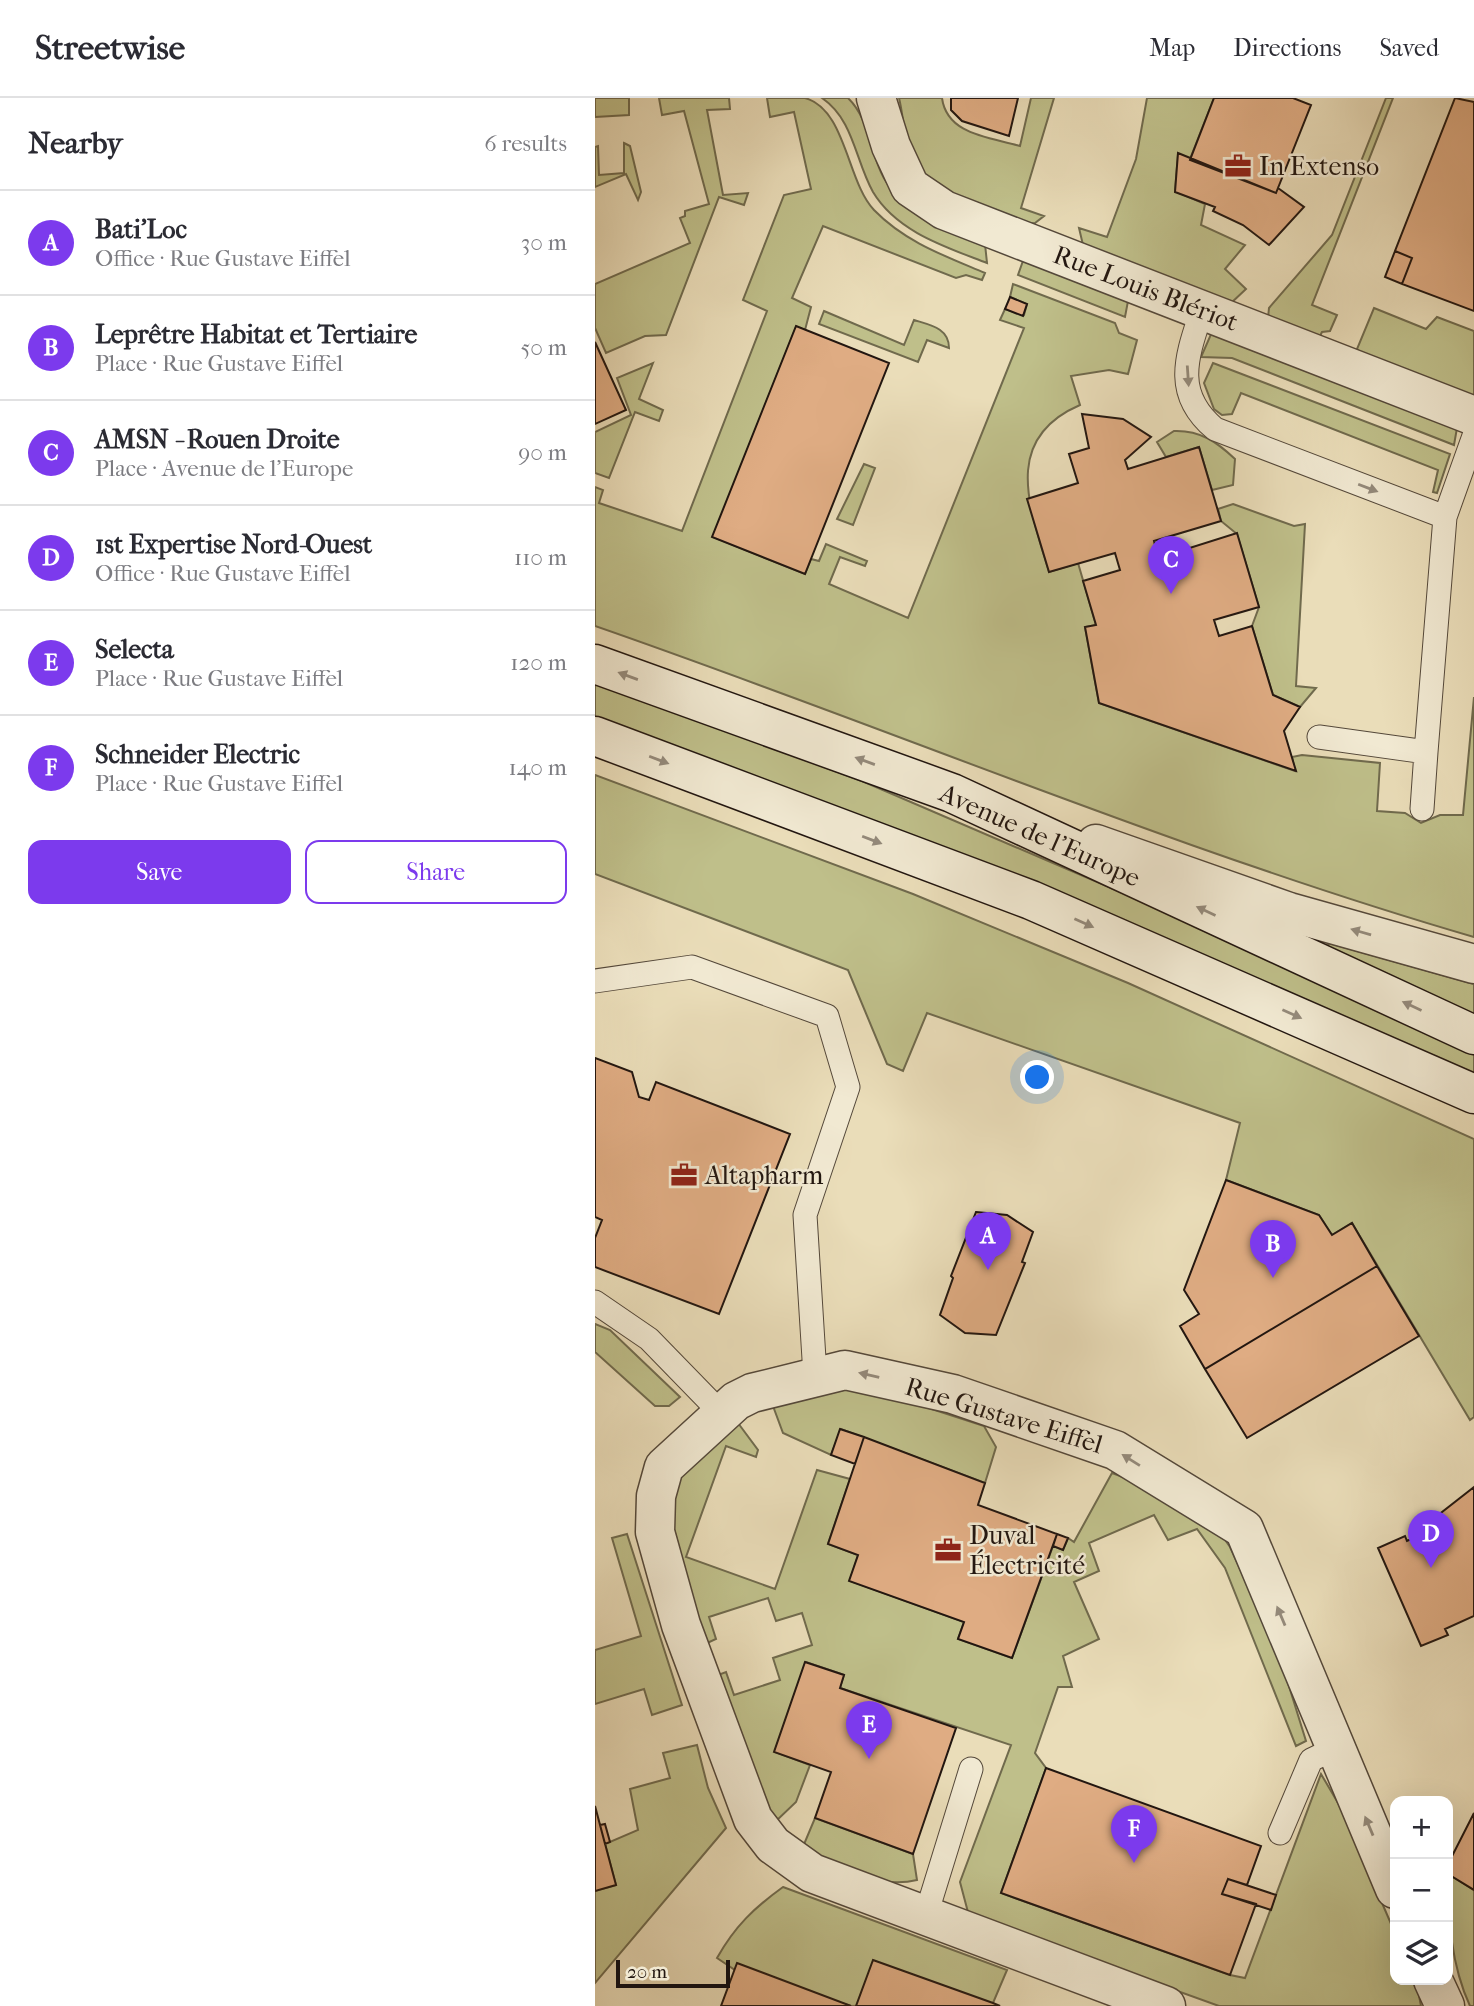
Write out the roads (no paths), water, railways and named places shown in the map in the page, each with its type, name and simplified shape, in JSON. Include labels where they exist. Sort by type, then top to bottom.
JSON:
[{"type":"street","name":"Rue Louis Blériot","points":[[876,98],[891,146],[911,187],[944,210],[1474,416]]},
{"type":"street","name":"Avenue de l'Europe","points":[[595,664],[952,793],[1474,1035]]},
{"type":"street","points":[[595,736],[1031,900],[1474,1094]]},
{"type":"street","points":[[952,793],[1289,912],[1474,964]]},
{"type":"street","name":"Rue Gustave Eiffel","points":[[1166,2006],[925,1918],[812,1873],[773,1845],[753,1819],[681,1625],[655,1532],[656,1496],[664,1467],[722,1414],[752,1393],[815,1375],[845,1370],[953,1394],[1115,1450],[1244,1529],[1390,1877]]},
{"type":"lane","points":[[1202,310],[1187,355],[1186,379],[1197,414],[1215,429],[1445,517]]},
{"type":"lane","points":[[1422,809],[1445,517],[1474,436]]},
{"type":"lane","points":[[1319,737],[1426,752]]},
{"type":"lane","points":[[595,981],[692,967],[827,1016],[848,1087],[806,1215],[815,1375]]},
{"type":"lane","points":[[595,1301],[649,1339],[722,1414]]},
{"type":"lane","points":[[1280,1833],[1311,1760],[1336,1748]]},
{"type":"lane","points":[[925,1918],[971,1769]]},
{"type":"place","name":"In Extenso","points":[[1238,166]]},
{"type":"place","name":"AMSN - Rouen Droite","points":[[1171,594]]},
{"type":"place","name":"Altapharm","points":[[684,1175]]},
{"type":"place","name":"Bati'Loc","points":[[988,1270]]},
{"type":"place","name":"Leprêtre Habitat et Tertiaire","points":[[1273,1278]]},
{"type":"place","name":"Duval Électricité","points":[[948,1550]]},
{"type":"place","name":"1st Expertise Nord-Ouest","points":[[1431,1568]]},
{"type":"place","name":"Selecta","points":[[869,1759]]},
{"type":"place","name":"Schneider Electric","points":[[1134,1863]]}]
